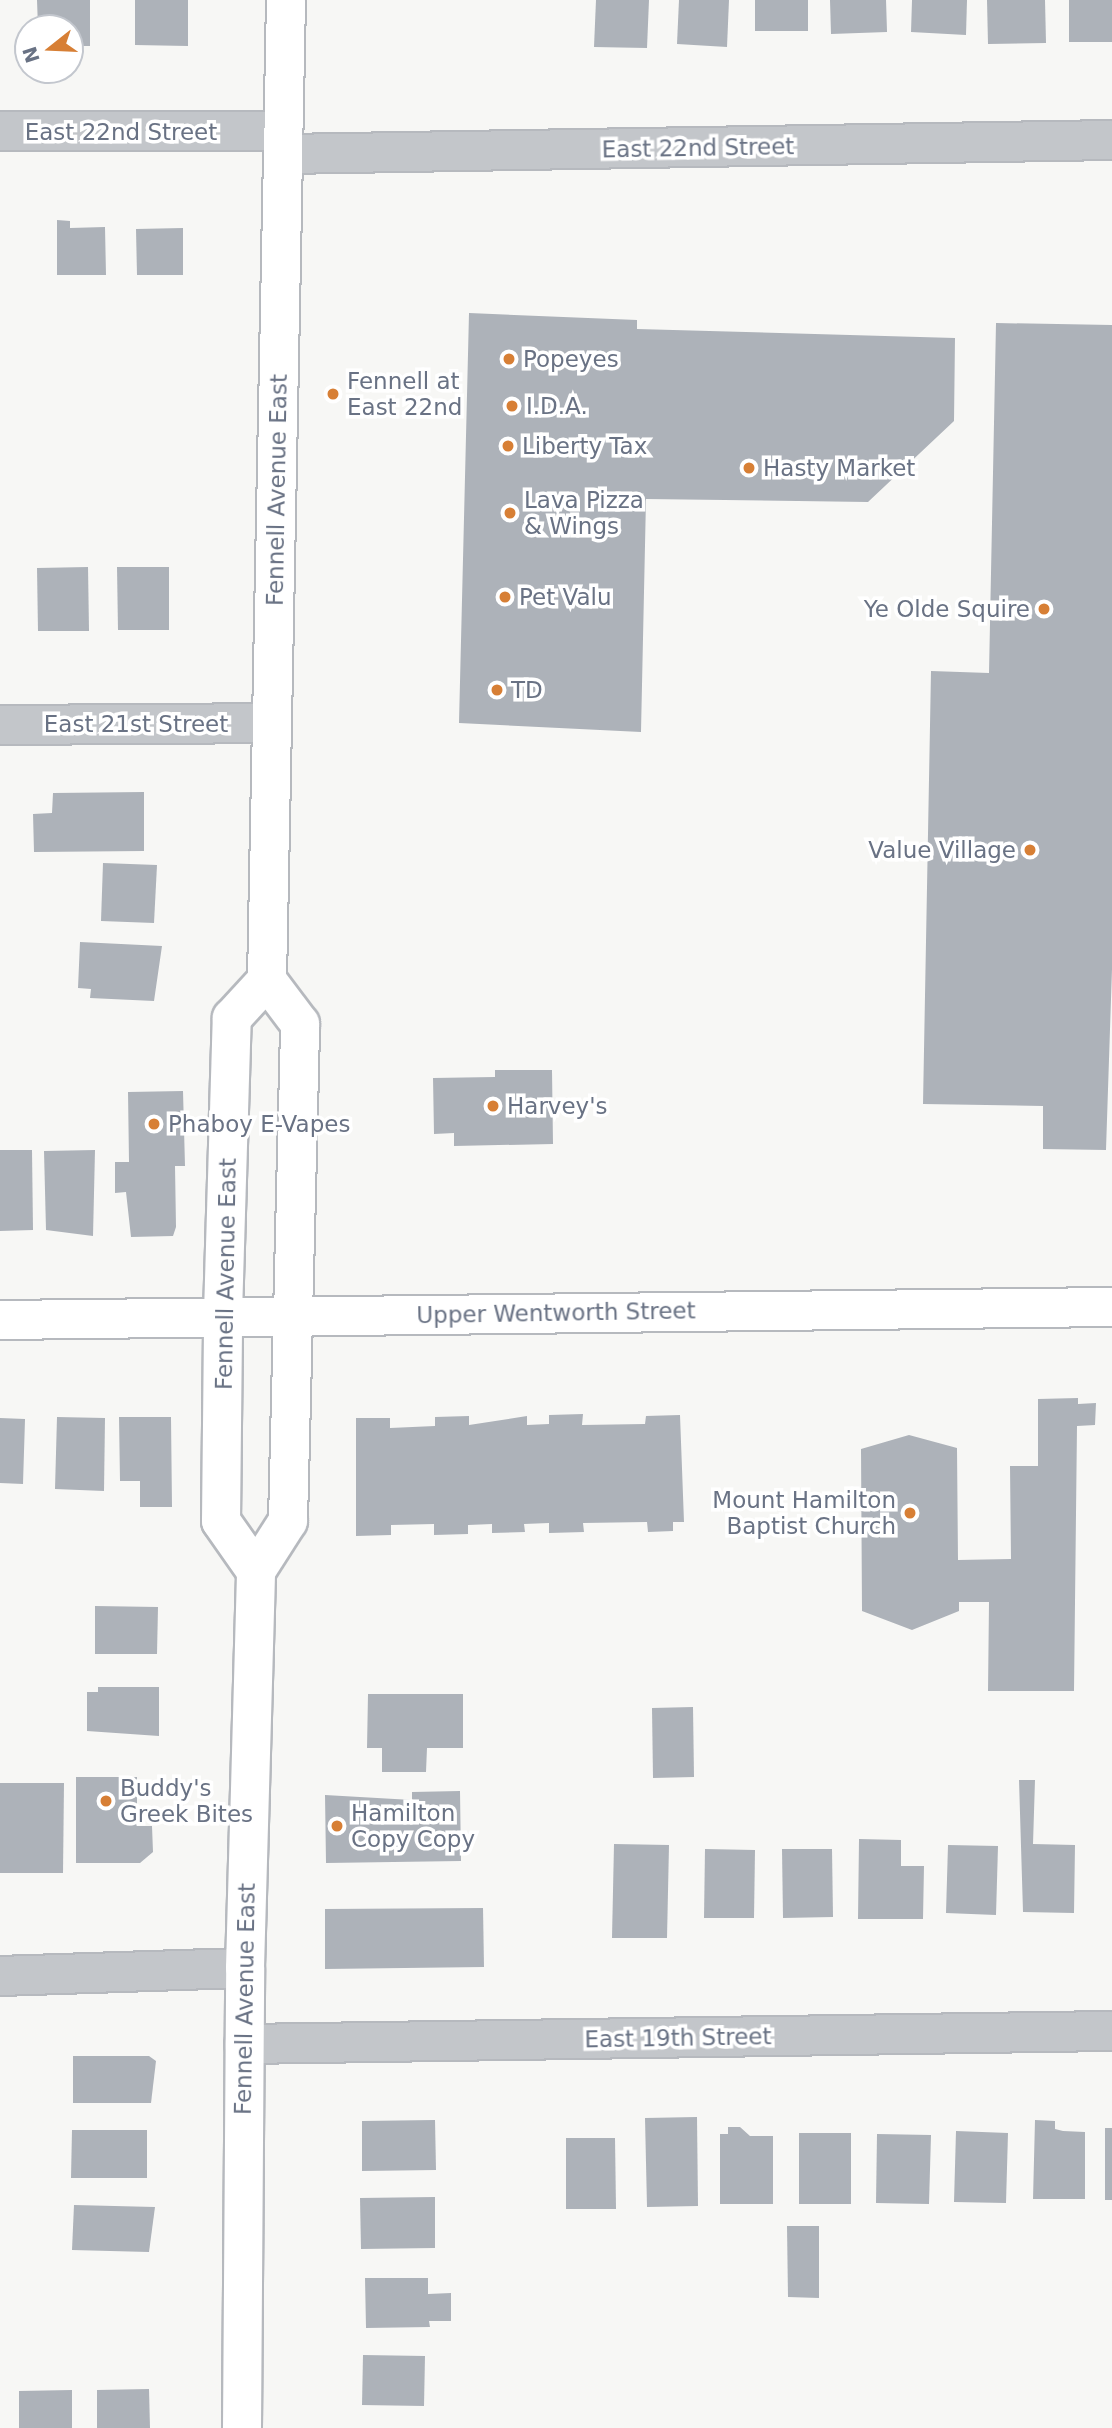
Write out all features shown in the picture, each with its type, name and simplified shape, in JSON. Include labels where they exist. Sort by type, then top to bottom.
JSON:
[{"type":"main road","name":"Fennell Avenue East","points":[[242,2428],[245,1968],[256,1571],[222,1521],[223,1314],[232,1018],[267,981],[286,0]]},
{"type":"main road","points":[[256,1571],[288,1521],[290,1314],[300,1024],[267,981]]},
{"type":"main road","name":"Upper Wentworth Street","points":[[0,1320],[223,1314],[1112,1307]]},
{"type":"street","name":"East 22nd Street","points":[[0,131],[284,142],[1112,140]]},
{"type":"street","name":"East 21st Street","points":[[0,725],[272,723]]},
{"type":"street","points":[[0,1976],[245,1968]]},
{"type":"street","name":"East 19th Street","points":[[244,2044],[1112,2031]]},
{"type":"building","points":[[37,0],[90,0],[90,46],[84,46],[84,14],[38,14]]},
{"type":"building","points":[[135,0],[188,0],[188,46],[135,45]]},
{"type":"building","points":[[596,0],[649,0],[647,48],[594,47]]},
{"type":"building","points":[[679,0],[729,0],[727,47],[677,44]]},
{"type":"building","points":[[755,0],[808,0],[808,31],[755,31]]},
{"type":"building","points":[[830,0],[886,0],[887,32],[831,34]]},
{"type":"building","points":[[912,0],[967,0],[966,35],[911,32]]},
{"type":"building","points":[[987,0],[1045,0],[1046,43],[988,44]]},
{"type":"building","points":[[1069,0],[1112,0],[1112,42],[1069,42]]},
{"type":"building","points":[[57,220],[70,221],[70,228],[105,227],[106,275],[57,275]]},
{"type":"building","points":[[183,228],[183,275],[137,275],[136,229]]},
{"type":"building","points":[[469,313],[637,320],[637,329],[955,338],[954,421],[868,502],[646,499],[641,732],[459,723]]},
{"type":"building","points":[[996,323],[1112,325],[1112,969],[1106,1150],[1043,1149],[1043,1106],[923,1104],[931,671],[989,673]]},
{"type":"building","points":[[88,567],[89,631],[38,631],[37,568]]},
{"type":"building","points":[[117,567],[169,567],[169,630],[118,630]]},
{"type":"building","points":[[144,792],[144,851],[34,852],[33,814],[52,813],[53,793]]},
{"type":"building","points":[[103,863],[157,865],[154,923],[101,921]]},
{"type":"building","points":[[80,942],[162,946],[154,1001],[90,998],[91,989],[78,988]]},
{"type":"building","name":"Harvey's","points":[[495,1070],[552,1070],[553,1144],[454,1146],[454,1133],[434,1134],[433,1078],[495,1077]]},
{"type":"building","points":[[183,1091],[185,1166],[175,1166],[176,1227],[173,1236],[131,1237],[126,1192],[115,1193],[115,1162],[129,1162],[128,1092]]},
{"type":"building","points":[[0,1150],[32,1150],[33,1230],[0,1231]]},
{"type":"building","points":[[95,1150],[93,1236],[46,1230],[44,1151]]},
{"type":"building","name":"Mount Hamilton Baptist Church","points":[[1078,1398],[1078,1404],[1096,1403],[1095,1425],[1077,1426],[1074,1691],[988,1691],[989,1602],[959,1602],[959,1611],[912,1630],[862,1611],[861,1449],[909,1435],[957,1448],[958,1560],[1011,1559],[1010,1466],[1038,1466],[1038,1399]]},
{"type":"building","points":[[583,1414],[582,1425],[645,1424],[646,1416],[680,1415],[684,1522],[673,1522],[673,1531],[648,1532],[647,1522],[583,1523],[584,1532],[549,1533],[549,1523],[524,1524],[525,1532],[492,1533],[492,1524],[468,1525],[468,1534],[434,1535],[434,1524],[391,1525],[391,1535],[356,1536],[356,1418],[390,1418],[390,1428],[435,1426],[435,1417],[469,1416],[469,1425],[527,1416],[527,1425],[549,1424],[549,1415]]},
{"type":"building","points":[[57,1417],[105,1418],[104,1491],[55,1489]]},
{"type":"building","points":[[119,1417],[171,1417],[172,1507],[140,1507],[140,1481],[120,1481]]},
{"type":"building","points":[[0,1418],[25,1419],[23,1484],[0,1483]]},
{"type":"building","points":[[95,1606],[158,1607],[157,1654],[95,1654]]},
{"type":"building","points":[[98,1687],[159,1687],[159,1736],[87,1731],[87,1692],[98,1692]]},
{"type":"building","points":[[368,1694],[463,1694],[463,1748],[427,1748],[426,1772],[382,1772],[382,1748],[367,1748]]},
{"type":"building","points":[[693,1707],[694,1777],[653,1778],[652,1708]]},
{"type":"building","name":"Buddy's Greek Bites","points":[[76,1777],[137,1777],[137,1826],[152,1826],[153,1852],[140,1863],[76,1863]]},
{"type":"building","points":[[1019,1780],[1035,1780],[1033,1844],[1075,1845],[1074,1913],[1023,1912]]},
{"type":"building","points":[[0,1783],[64,1783],[63,1873],[0,1873]]},
{"type":"building","points":[[460,1791],[461,1861],[326,1863],[325,1795],[412,1800],[412,1792]]},
{"type":"building","points":[[859,1839],[901,1840],[901,1866],[924,1866],[923,1919],[858,1919]]},
{"type":"building","points":[[614,1844],[669,1845],[667,1938],[612,1938]]},
{"type":"building","points":[[948,1845],[998,1846],[996,1915],[946,1913]]},
{"type":"building","points":[[705,1849],[755,1850],[754,1918],[704,1918]]},
{"type":"building","points":[[782,1849],[832,1849],[833,1917],[783,1918]]},
{"type":"building","points":[[483,1908],[484,1967],[325,1969],[325,1909]]},
{"type":"building","points":[[73,2056],[149,2056],[156,2061],[151,2103],[73,2103]]},
{"type":"building","points":[[697,2117],[698,2206],[647,2207],[645,2118]]},
{"type":"building","points":[[435,2120],[436,2170],[362,2171],[362,2121]]},
{"type":"building","points":[[1035,2120],[1055,2121],[1055,2129],[1063,2131],[1085,2132],[1085,2199],[1033,2199]]},
{"type":"building","points":[[728,2127],[740,2127],[750,2136],[773,2136],[773,2204],[720,2204],[720,2134],[728,2134]]},
{"type":"building","points":[[1105,2128],[1112,2128],[1112,2200],[1105,2200]]},
{"type":"building","points":[[72,2130],[147,2130],[147,2178],[71,2178]]},
{"type":"building","points":[[956,2131],[1008,2133],[1006,2203],[954,2202]]},
{"type":"building","points":[[799,2133],[851,2133],[851,2204],[799,2204]]},
{"type":"building","points":[[877,2134],[931,2135],[929,2204],[876,2203]]},
{"type":"building","points":[[566,2138],[615,2138],[616,2209],[566,2209]]},
{"type":"building","points":[[435,2197],[435,2248],[361,2249],[360,2198]]},
{"type":"building","points":[[74,2205],[155,2207],[149,2252],[72,2250]]},
{"type":"building","points":[[787,2226],[819,2226],[819,2298],[788,2297]]},
{"type":"building","points":[[365,2278],[428,2278],[428,2294],[451,2293],[451,2321],[429,2321],[430,2327],[366,2328]]},
{"type":"building","points":[[363,2355],[425,2356],[424,2406],[362,2405]]},
{"type":"building","points":[[149,2389],[150,2428],[97,2428],[97,2390]]},
{"type":"building","points":[[72,2390],[72,2428],[19,2428],[19,2391]]},
{"type":"place","name":"Popeyes","points":[[509,359]]},
{"type":"place","name":"Fennell at East 22nd","points":[[333,394]]},
{"type":"place","name":"I.D.A.","points":[[512,406]]},
{"type":"place","name":"Liberty Tax","points":[[508,446]]},
{"type":"place","name":"Hasty Market","points":[[749,468]]},
{"type":"place","name":"Lava Pizza & Wings","points":[[510,513]]},
{"type":"place","name":"Pet Valu","points":[[505,597]]},
{"type":"place","name":"Ye Olde Squire","points":[[1044,609]]},
{"type":"place","name":"TD","points":[[497,690]]},
{"type":"place","name":"Value Village","points":[[1030,850]]},
{"type":"place","name":"Harvey's","points":[[493,1106]]},
{"type":"place","name":"Phaboy E-Vapes","points":[[154,1124]]},
{"type":"place","name":"Mount Hamilton Baptist Church","points":[[910,1513]]},
{"type":"place","name":"Buddy's Greek Bites","points":[[106,1801]]},
{"type":"place","name":"Hamilton Copy Copy","points":[[337,1826]]}]
